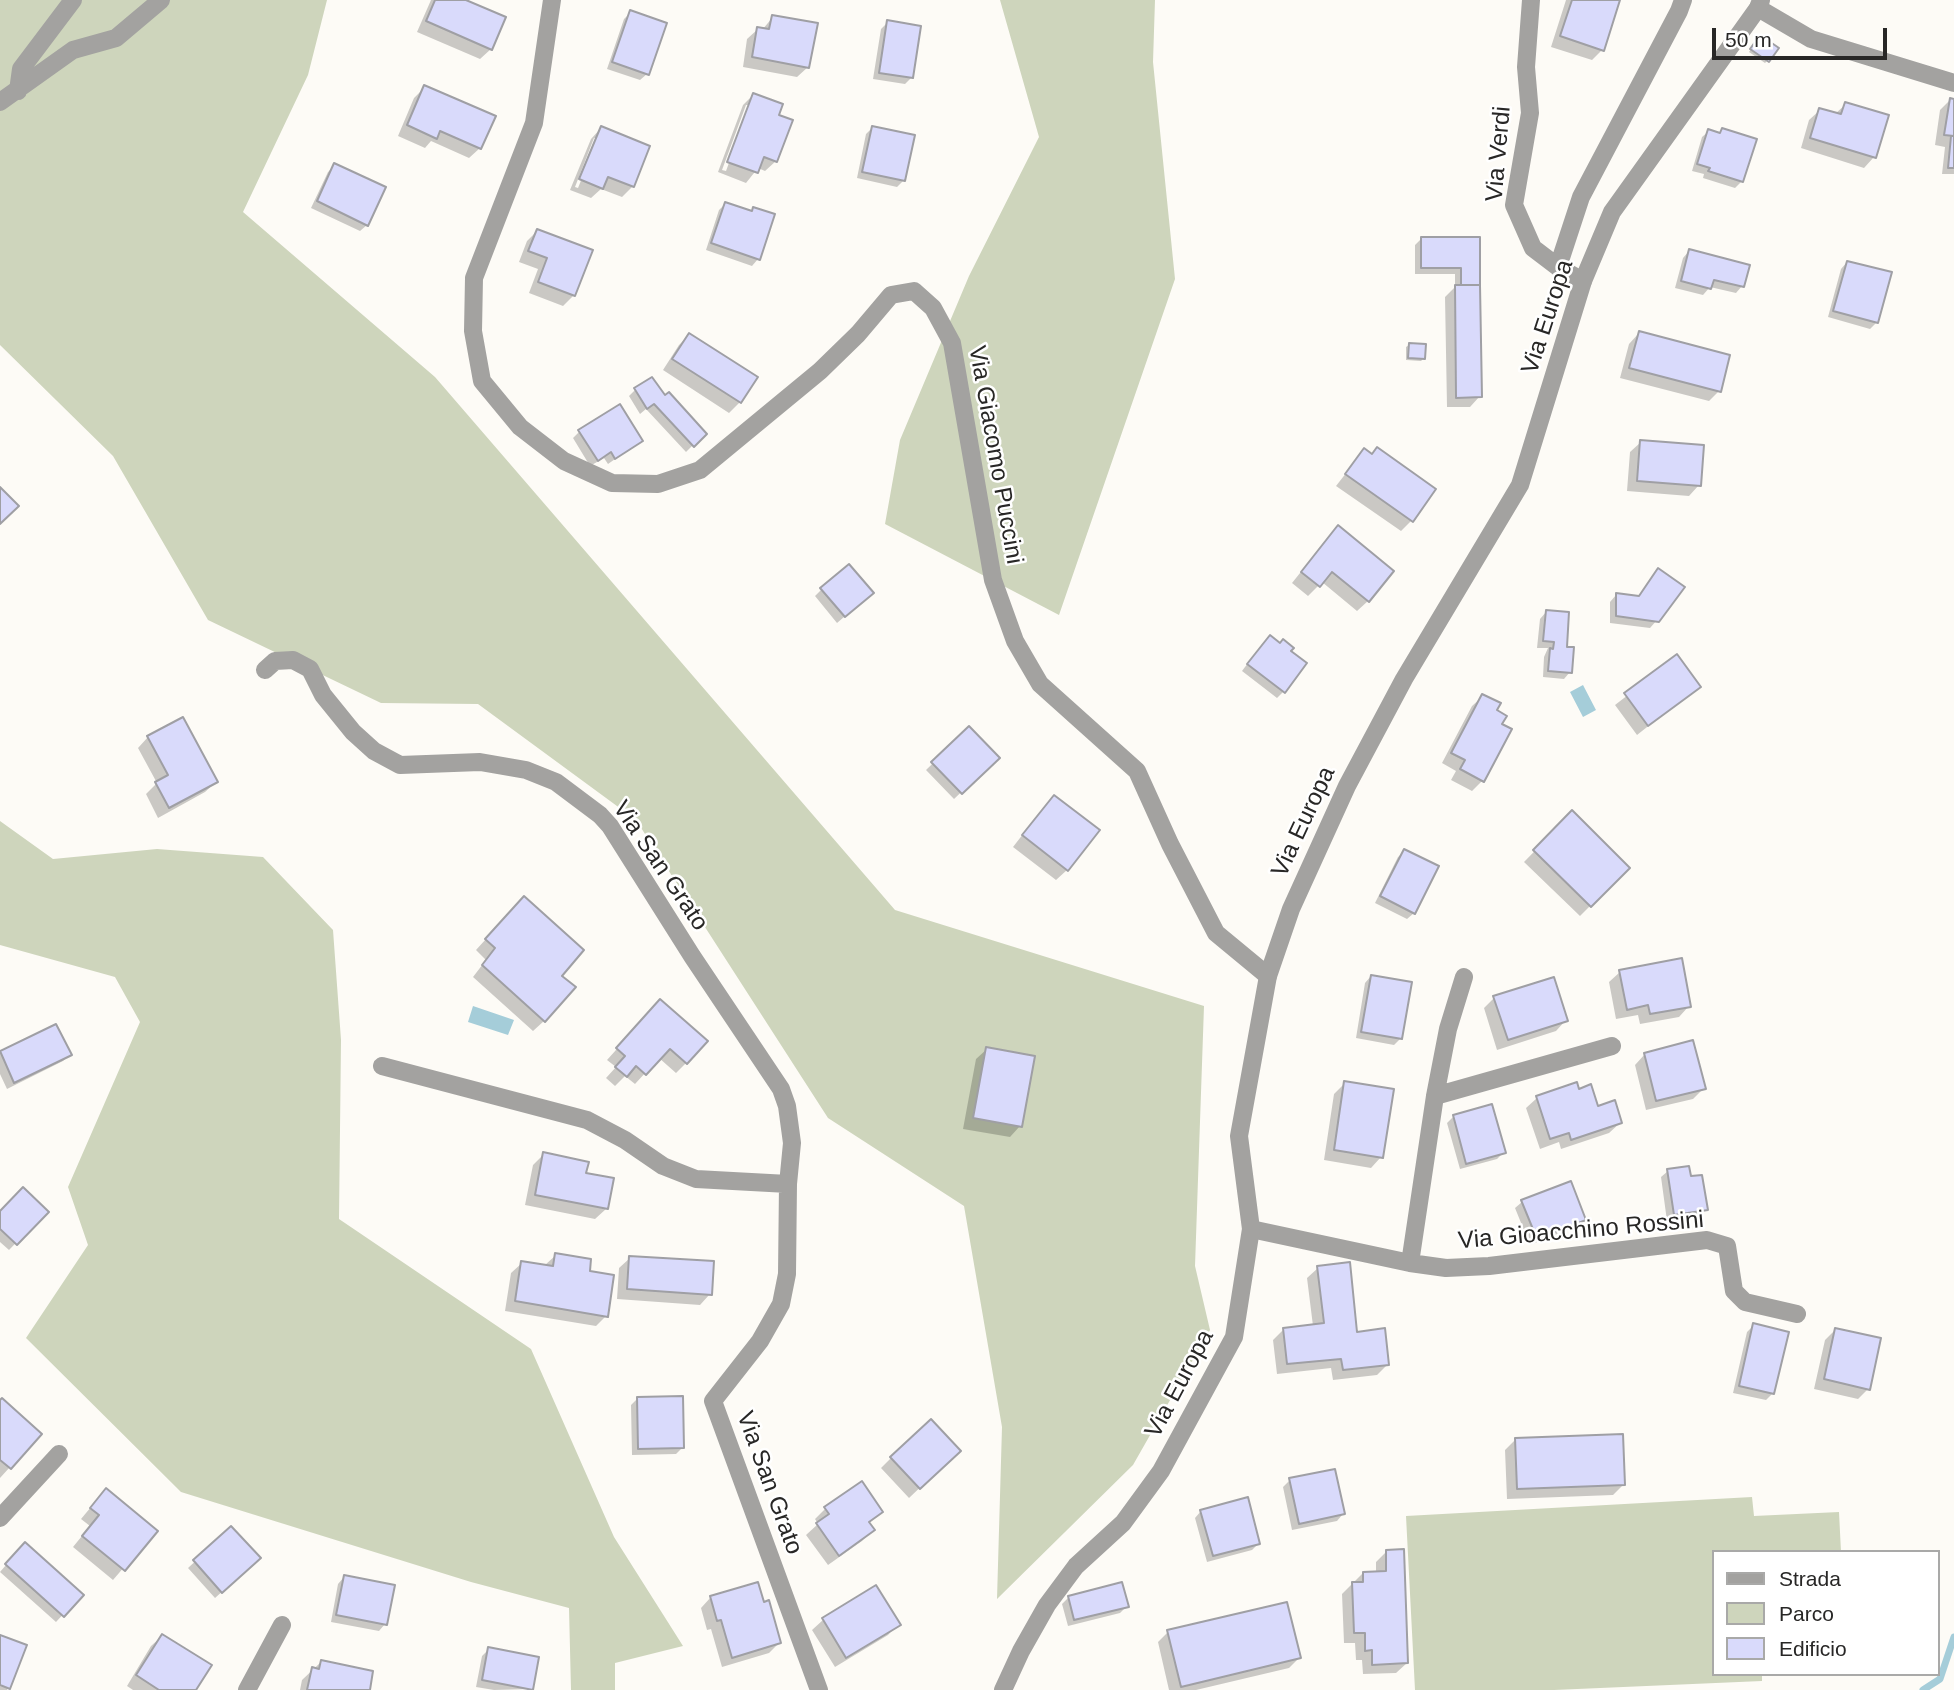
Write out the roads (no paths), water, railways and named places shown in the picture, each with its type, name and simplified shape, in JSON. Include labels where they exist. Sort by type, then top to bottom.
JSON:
[{"type":"street","points":[[18,91],[21,69],[73,0]]},
{"type":"street","points":[[0,102],[73,50],[116,38],[161,0]]},
{"type":"street","name":"Via Giacomo Puccini","points":[[552,0],[534,123],[474,278],[473,331],[482,381],[520,427],[564,461],[612,483],[658,484],[700,470],[820,372],[858,334],[891,295],[914,291],[933,308],[952,343],[993,580],[1015,641],[1040,684],[1137,771],[1170,844],[1216,933],[1268,976]]},
{"type":"street","name":"Via Verdi","points":[[1531,0],[1526,67],[1530,113],[1514,205],[1533,248],[1583,281]]},
{"type":"street","points":[[1558,267],[1581,197],[1683,0]]},
{"type":"street","points":[[1759,4],[1811,40],[1954,83]]},
{"type":"street","name":"Via Europa","points":[[1003,1690],[1047,1605],[1076,1566],[1123,1523],[1161,1471],[1234,1337],[1251,1229],[1239,1136],[1268,976],[1291,909],[1347,786],[1404,678],[1520,485],[1583,281],[1612,212],[1759,4]]},
{"type":"street","name":"Via San Grato","points":[[265,670],[275,661],[293,660],[310,669],[323,695],[353,732],[374,751],[400,765],[480,762],[526,770],[556,782],[600,815],[610,826],[781,1090],[787,1106],[792,1143],[788,1184],[787,1275],[782,1304],[760,1341],[713,1401],[819,1690]]},
{"type":"street","points":[[1410,1263],[1435,1096],[1448,1029],[1464,977]]},
{"type":"street","points":[[1435,1096],[1612,1046]]},
{"type":"street","points":[[382,1066],[587,1120],[625,1140],[663,1166],[696,1179],[788,1184]]},
{"type":"street","name":"Via Gioacchino Rossini","points":[[1251,1229],[1410,1263],[1446,1268],[1489,1266],[1707,1240],[1727,1246],[1734,1291],[1745,1302],[1797,1314]]},
{"type":"street","points":[[0,1518],[59,1454]]},
{"type":"street","points":[[247,1690],[282,1625]]},
{"type":"water","points":[[1583,685],[1596,710],[1583,717],[1570,692]]},
{"type":"water","points":[[473,1006],[514,1020],[508,1035],[468,1022]]},
{"type":"waterway","points":[[1923,1690],[1940,1679],[1954,1637]]}]
